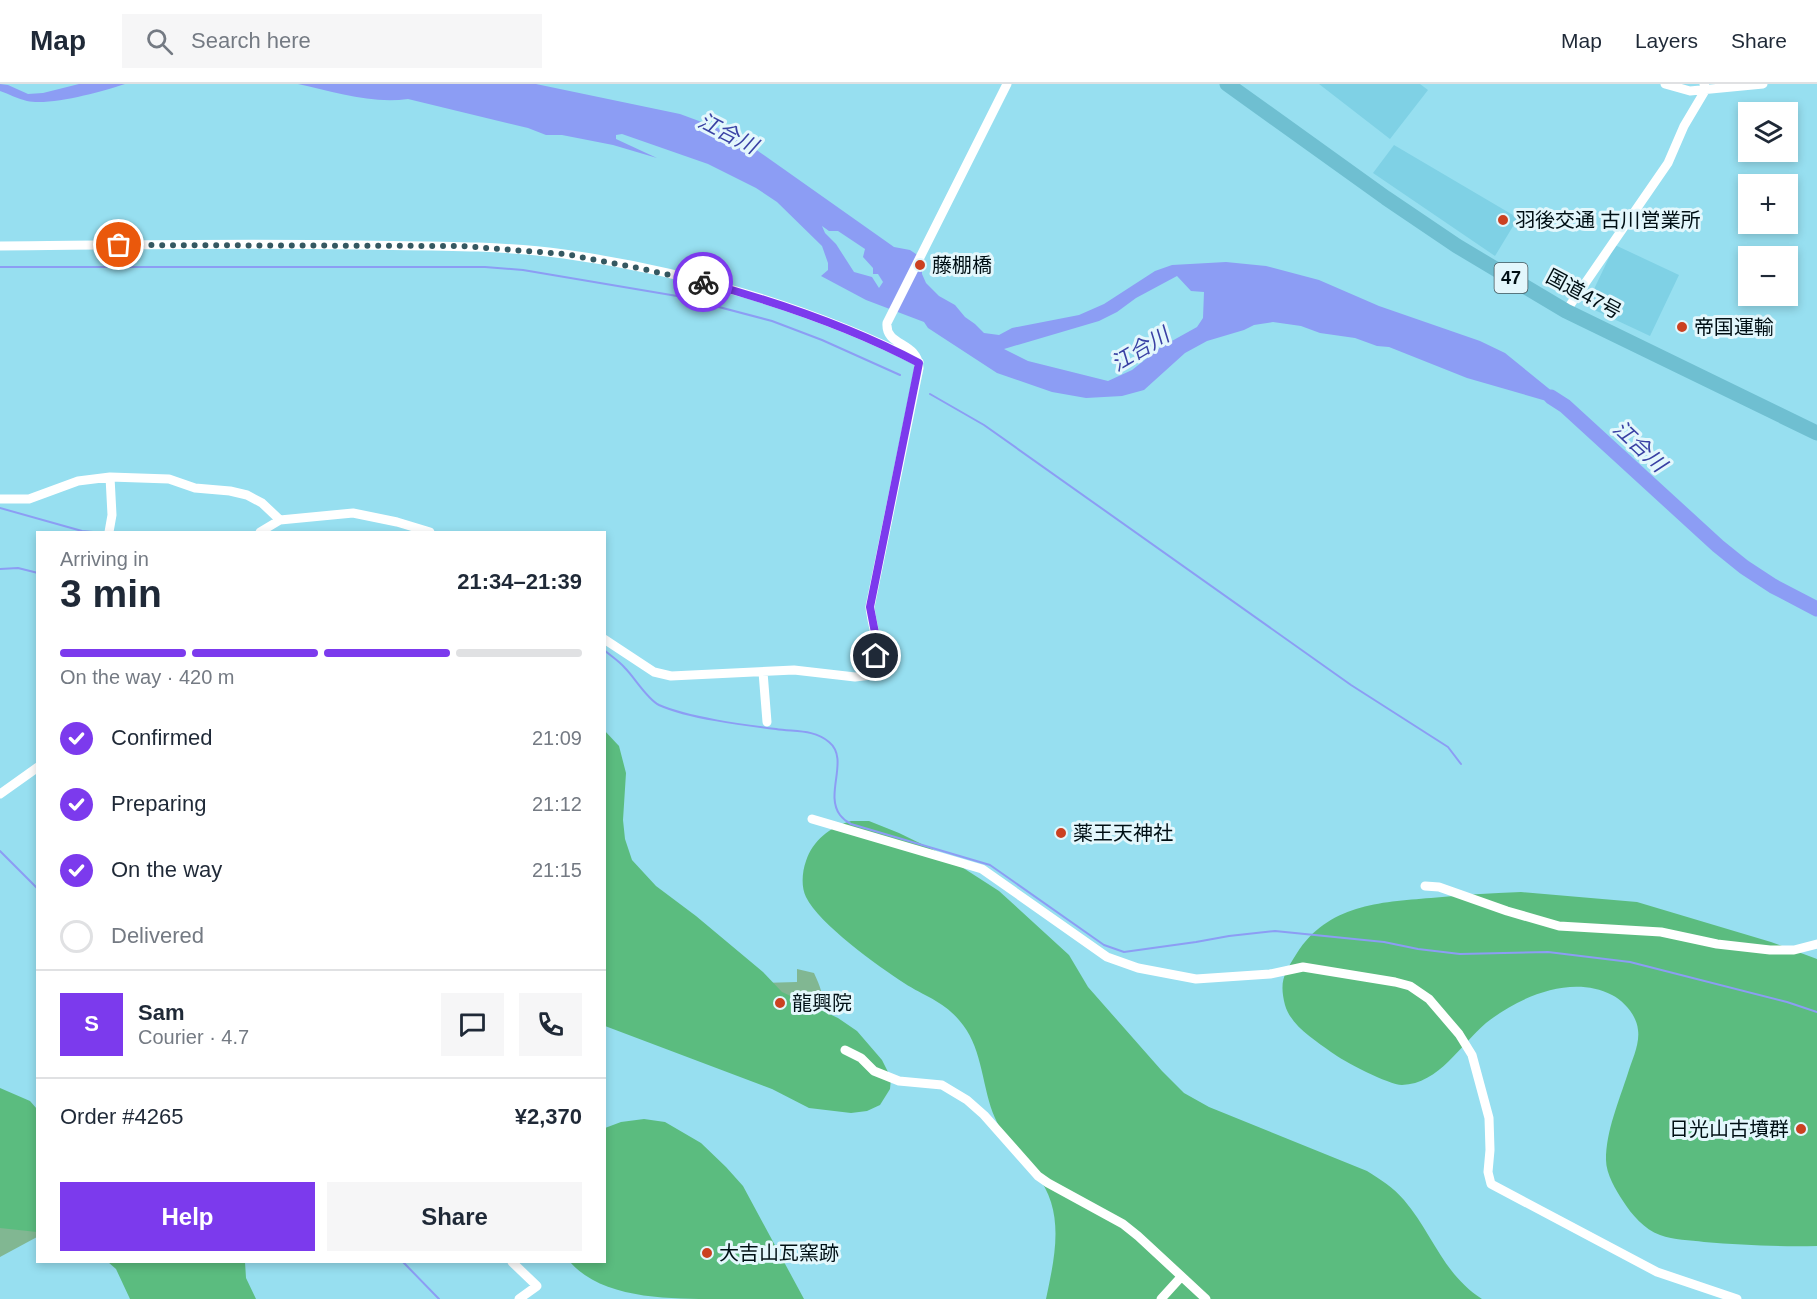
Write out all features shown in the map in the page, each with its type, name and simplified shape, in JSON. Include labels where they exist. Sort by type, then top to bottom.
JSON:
[{"type":"highway","name":"国道47号","points":[[1227,84],[1457,246],[1566,311],[1817,433]]},
{"type":"street","points":[[606,640],[654,672],[671,676],[794,670],[855,677],[872,675],[875,669],[877,643],[870,607],[919,363],[911,350],[889,336],[887,323],[1007,84]]},
{"type":"street","points":[[1665,84],[1690,91],[1705,87],[1763,84]]},
{"type":"street","points":[[1566,311],[1668,163],[1684,126],[1705,87]]},
{"type":"street","points":[[0,246],[297,244],[461,246],[565,254],[705,283],[806,314],[888,346],[919,363]]},
{"type":"street","points":[[110,477],[112,515],[110,531]]},
{"type":"street","points":[[0,499],[28,499],[78,481],[110,477],[169,479],[195,488],[247,495],[262,504],[280,520]]},
{"type":"street","points":[[262,531],[280,520],[353,513],[427,531]]},
{"type":"street","points":[[764,672],[766,722]]},
{"type":"street","points":[[0,794],[36,768]]},
{"type":"street","points":[[812,819],[982,869],[1107,957],[1138,968],[1196,979],[1270,974],[1303,967],[1410,986],[1429,999],[1459,1034],[1472,1055],[1489,1118],[1488,1172],[1491,1184],[1657,1272],[1734,1299]]},
{"type":"street","points":[[1425,886],[1439,887],[1498,909],[1559,926],[1661,932],[1717,944],[1770,950],[1794,950],[1817,944]]},
{"type":"street","points":[[845,1050],[861,1058],[873,1071],[890,1078],[942,1085],[967,1100],[1002,1134],[1038,1176],[1048,1184],[1123,1224],[1206,1299]]},
{"type":"street","points":[[513,1263],[537,1286],[519,1299]]},
{"type":"street","points":[[1161,1299],[1181,1277]]},
{"type":"shaded area","points":[[1319,84],[1420,84],[1428,90],[1390,139]]},
{"type":"shaded area","points":[[1394,145],[1518,218],[1495,256],[1373,173]]},
{"type":"shaded area","points":[[1615,245],[1679,275],[1650,336],[1586,306]]},
{"type":"green space","points":[[606,732],[619,746],[626,773],[623,820],[625,839],[632,860],[656,886],[763,972],[782,992],[838,1018],[857,1031],[882,1060],[891,1078],[890,1089],[880,1105],[867,1111],[851,1113],[809,1108],[772,1089],[606,1026]]},
{"type":"green space","points":[[851,821],[869,821],[899,833],[940,853],[999,891],[1069,955],[1088,987],[1184,1093],[1209,1107],[1367,1171],[1387,1184],[1400,1195],[1414,1213],[1447,1265],[1468,1289],[1482,1299],[1046,1299],[1056,1234],[1051,1202],[1045,1187],[1008,1140],[995,1118],[970,1035],[949,1010],[893,976],[850,944],[823,919],[806,897],[803,889],[803,875],[809,853],[823,835]]},
{"type":"green space","points":[[1521,892],[1637,902],[1771,942],[1817,959],[1817,1246],[1746,1245],[1671,1238],[1649,1229],[1630,1211],[1612,1182],[1606,1160],[1611,1127],[1635,1052],[1638,1030],[1629,1009],[1612,995],[1596,989],[1580,987],[1546,991],[1530,997],[1499,1013],[1486,1023],[1448,1062],[1427,1078],[1402,1085],[1377,1077],[1337,1056],[1304,1032],[1288,1013],[1283,984],[1289,967],[1310,937],[1339,916],[1356,909],[1392,902]]},
{"type":"green space","points":[[797,969],[814,973],[824,1005],[822,1025],[762,983],[797,982]]},
{"type":"green space","points":[[0,1088],[30,1101],[36,1108],[36,1232],[0,1228]]},
{"type":"green space","points":[[644,1119],[665,1122],[701,1143],[726,1167],[743,1186],[804,1299],[678,1298],[637,1294],[600,1283],[571,1263],[606,1263],[606,1128],[621,1122]]},
{"type":"green space","points":[[36,1205],[36,1238],[0,1257],[0,1212]]},
{"type":"green space","points":[[109,1263],[245,1263],[246,1278],[256,1299],[130,1299],[116,1269]]},
{"type":"water","points":[[0,84],[28,94],[43,93],[79,84],[125,84],[76,97],[37,102],[0,91]]},
{"type":"water","points":[[298,84],[536,84],[680,114],[718,128],[751,146],[894,247],[910,250],[922,258],[922,274],[926,283],[939,296],[955,305],[984,333],[999,335],[1012,328],[1079,315],[1104,304],[1155,271],[1172,265],[1226,262],[1266,266],[1319,280],[1379,306],[1480,341],[1505,353],[1574,409],[1467,378],[1389,347],[1377,346],[1355,338],[1320,333],[1301,326],[1273,322],[1254,325],[1207,341],[1185,353],[1144,390],[1122,396],[1086,398],[1052,392],[997,373],[928,328],[924,322],[866,300],[821,276],[828,270],[822,246],[777,202],[756,188],[708,164],[622,134],[616,135],[616,139],[657,158],[613,145],[562,135],[546,135],[528,128],[408,99],[366,99]],"holes":[[[822,226],[829,231],[838,231],[865,249],[863,257],[873,268],[873,274],[878,274],[883,282],[879,288],[872,277],[854,272]],[[1177,276],[1191,291],[1204,292],[1203,318],[1197,327],[1161,347],[1132,370],[1108,381],[1028,361],[1004,349],[1099,321]]]},
{"type":"waterway","points":[[0,267],[485,267],[523,270],[677,296],[772,321],[822,340],[900,375]]},
{"type":"waterway","points":[[930,394],[984,425],[1351,685],[1448,747],[1461,764]]},
{"type":"waterway","name":"江合川","points":[[1551,397],[1565,406],[1744,567],[1773,586],[1817,609]]},
{"type":"waterway","points":[[0,508],[82,531]]},
{"type":"waterway","points":[[0,569],[18,568],[36,572]]},
{"type":"waterway","points":[[606,652],[623,665],[655,702],[671,710],[748,725],[804,732],[823,738],[835,749],[837,758],[834,797],[836,807],[840,815],[851,824],[990,865],[1104,945],[1124,952],[1275,931],[1384,942],[1460,954],[1548,952],[1630,962],[1787,1002],[1817,1012]]},
{"type":"waterway","points":[[0,851],[36,887]]},
{"type":"waterway","points":[[404,1263],[439,1299]]},
{"type":"way so far","points":[[119,245],[308,244],[510,249],[565,254],[703,282]]},
{"type":"place","name":"羽後交通 古川営業所","points":[[1503,220]]},
{"type":"place","name":"藤棚橋","points":[[920,265]]},
{"type":"place","name":"帝国運輸","points":[[1682,327]]},
{"type":"place","name":"薬王天神社","points":[[1061,833]]},
{"type":"place","name":"龍興院","points":[[780,1003]]},
{"type":"place","name":"日光山古墳群","points":[[1801,1129]]},
{"type":"place","name":"大吉山瓦窯跡","points":[[707,1253]]},
{"type":"route","points":[[703,282],[806,314],[888,346],[919,363],[870,607],[877,643],[876,656]]}]
